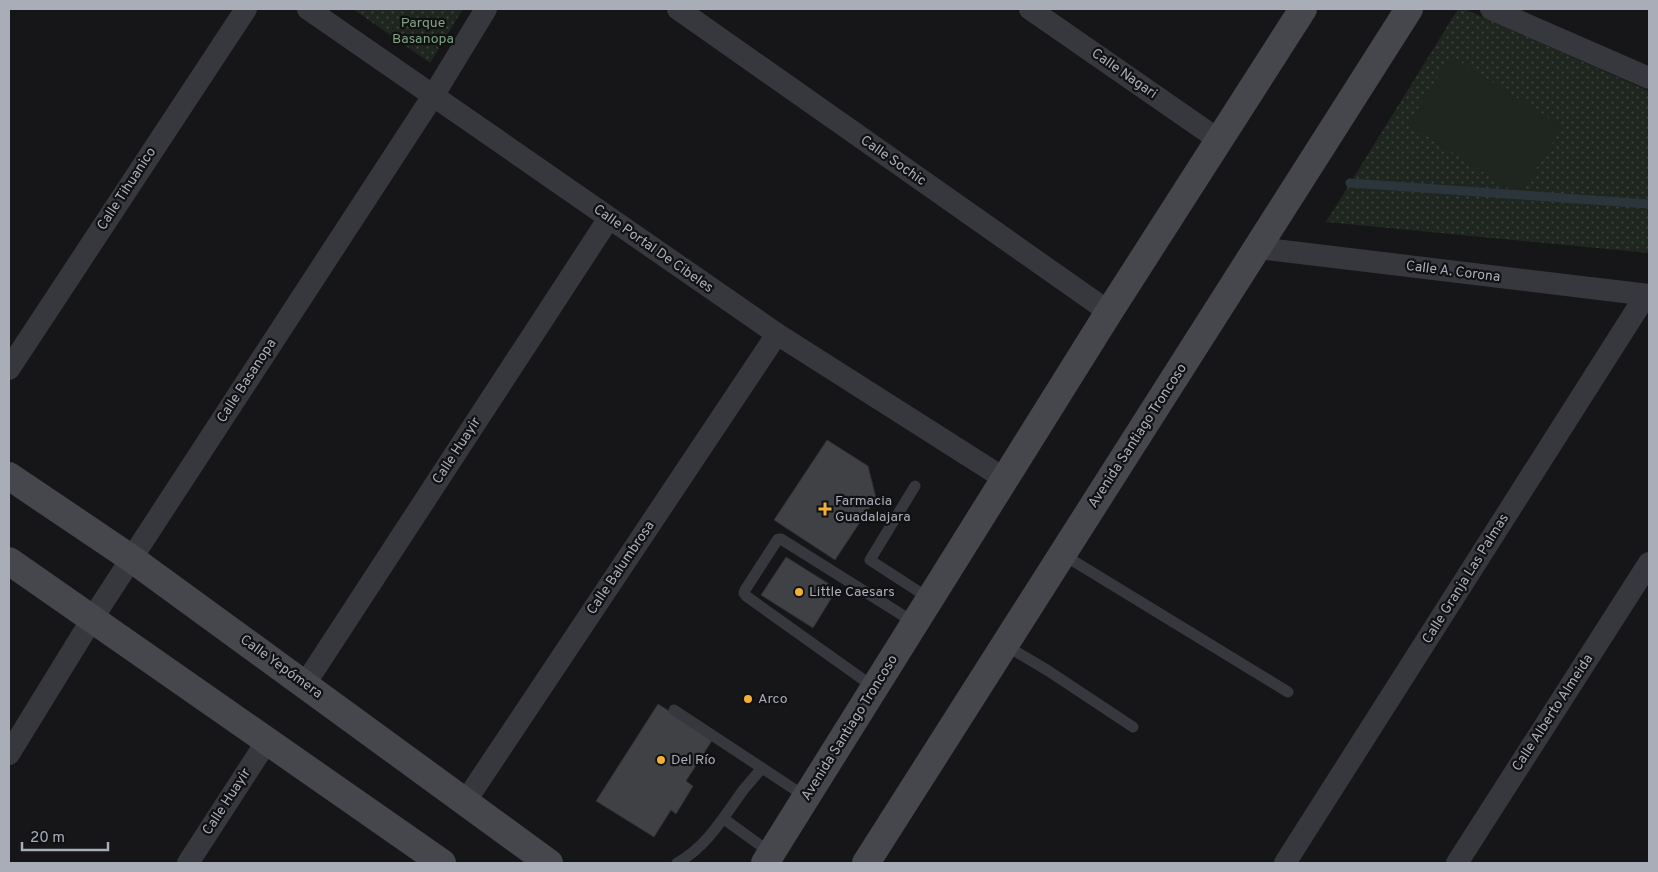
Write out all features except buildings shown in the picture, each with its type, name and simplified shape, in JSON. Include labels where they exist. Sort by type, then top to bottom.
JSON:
[{"type":"main road","name":"Avenida Santiago Troncoso","points":[[768,858],[1109,312],[1303,9]]},
{"type":"main road","name":"Avenida Santiago Troncoso","points":[[866,863],[1409,9]]},
{"type":"main road","name":"Calle Yepómera","points":[[9,476],[132,559],[549,863]]},
{"type":"main road","points":[[9,561],[439,863]]},
{"type":"street","name":"Calle Tihuanico","points":[[9,369],[246,9]]},
{"type":"street","name":"Calle Portal De Cibeles","points":[[308,9],[777,334],[1005,480]]},
{"type":"street","name":"Calle Basanopa","points":[[9,754],[92,619],[433,96],[486,9]]},
{"type":"street","name":"Calle Sochic","points":[[678,9],[1109,312]]},
{"type":"street","name":"Calle Nagari","points":[[1030,9],[1219,140]]},
{"type":"street","points":[[1491,9],[1649,78]]},
{"type":"street","name":"Calle Huayir","points":[[305,684],[609,218]]},
{"type":"street","name":"Calle A. Corona","points":[[1258,248],[1648,295]]},
{"type":"street","name":"Calle Granja Las Palmas","points":[[1285,863],[1648,295]]},
{"type":"street","name":"Calle Balumbrosa","points":[[465,802],[777,334]]},
{"type":"street","name":"Calle Alberto Almeida","points":[[1457,863],[1649,563]]},
{"type":"street","name":"Calle Huayir","points":[[188,863],[267,741]]},
{"type":"lane","points":[[915,486],[870,560],[930,599]]},
{"type":"lane","points":[[875,688],[746,596],[745,590],[778,539],[781,539],[915,623]]},
{"type":"lane","points":[[1062,554],[1288,692]]},
{"type":"lane","points":[[1005,645],[1047,670],[1133,727]]},
{"type":"lane","points":[[674,710],[806,798]]},
{"type":"lane","points":[[677,863],[688,857],[724,819],[744,788],[762,768]]},
{"type":"lane","points":[[724,819],[768,858]]},
{"type":"green space","name":"Parque Basanopa","points":[[353,9],[463,9],[430,63]]},
{"type":"green space","points":[[1458,9],[1464,9],[1649,91],[1649,253],[1326,222]]},
{"type":"green space","points":[[1451,56],[1563,127],[1519,195],[1408,124]]},
{"type":"waterway","points":[[1350,183],[1649,204]]},
{"type":"place","name":"Farmacia Guadalajara","points":[[825,509]]},
{"type":"place","name":"Little Caesars","points":[[799,592]]},
{"type":"place","name":"Arco","points":[[748,699]]},
{"type":"place","name":"Del Río","points":[[661,760]]}]
